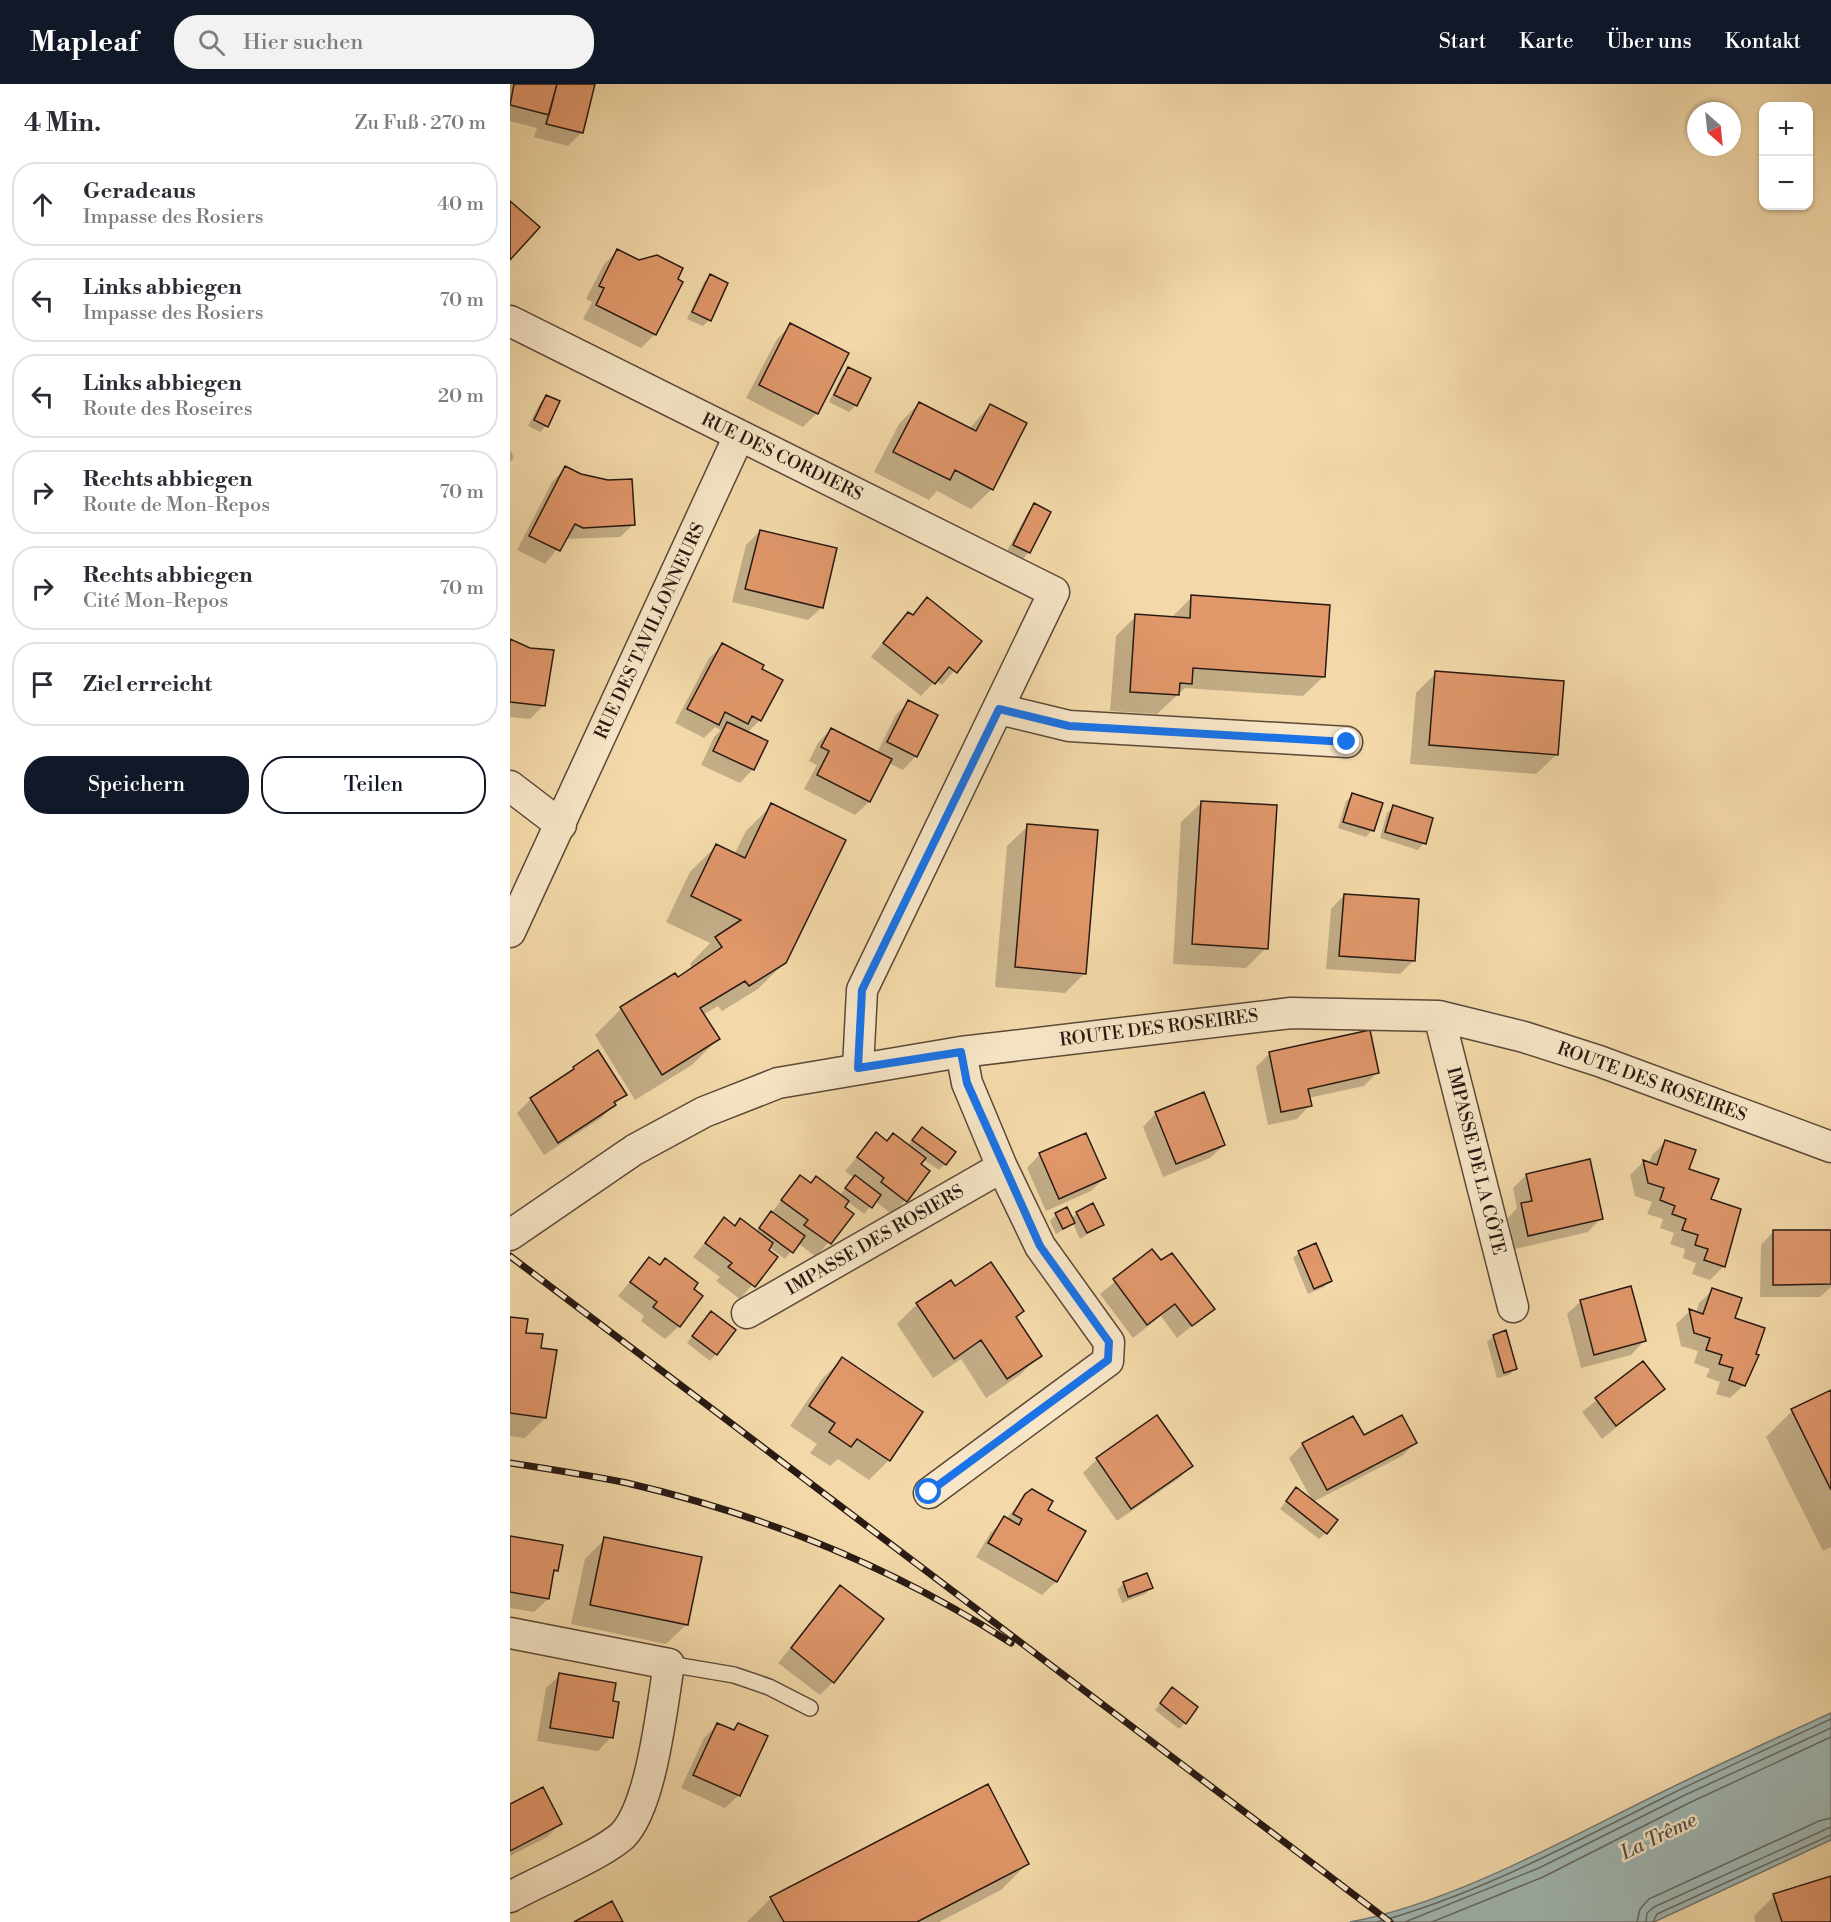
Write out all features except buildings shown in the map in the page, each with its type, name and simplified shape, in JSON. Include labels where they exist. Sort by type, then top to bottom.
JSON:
[{"type":"street","name":"RUE DES CORDIERS","points":[[510,321],[1054,592],[999,709]]},
{"type":"street","name":"RUE DES TAVILLONNEURS","points":[[510,932],[740,436]]},
{"type":"street","points":[[858,1068],[862,990],[999,709],[1069,726],[1347,742]]},
{"type":"street","points":[[510,786],[561,825]]},
{"type":"street","name":"ROUTE DES ROSEIRES","points":[[510,1235],[634,1150],[704,1112],[778,1083],[961,1052],[1291,1012],[1439,1016],[1524,1037],[1599,1061],[1831,1147]]},
{"type":"street","name":"IMPASSE DE LA CÔTE","points":[[1439,1016],[1513,1307]]},
{"type":"street","points":[[929,1492],[1108,1360],[1109,1342],[1040,1246],[1002,1167],[967,1083],[961,1052]]},
{"type":"street","name":"IMPASSE DES ROSIERS","points":[[747,1313],[1002,1167]]},
{"type":"street","points":[[510,1633],[669,1664],[657,1736],[640,1808],[622,1835],[599,1850],[510,1896]]},
{"type":"lane","points":[[669,1664],[734,1675],[769,1687],[810,1708]]},
{"type":"water","name":"La Trême","points":[[1831,1713],[1831,1840],[1654,1922],[1350,1922],[1420,1903],[1492,1875],[1653,1796]]},
{"type":"railway","points":[[510,1256],[1390,1922]]},
{"type":"railway","points":[[510,1463],[627,1483],[678,1496],[778,1528],[874,1567],[920,1590],[1011,1643]]},
{"type":"route","points":[[929,1492],[1108,1360],[1109,1342],[1040,1246],[1002,1167],[967,1083],[961,1052],[858,1068],[862,990],[999,709],[1069,726],[1347,742]]}]
